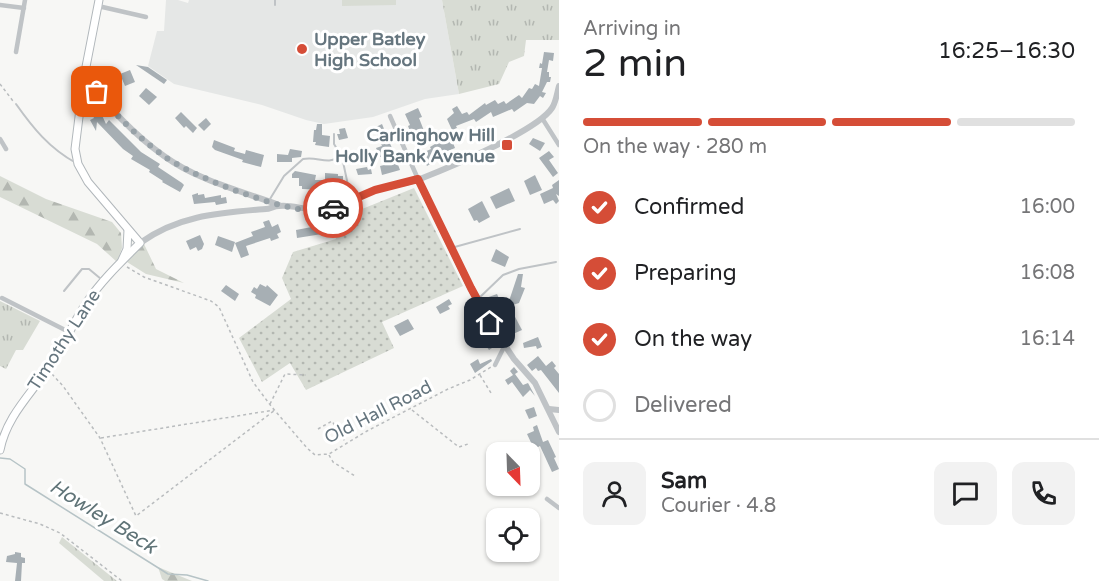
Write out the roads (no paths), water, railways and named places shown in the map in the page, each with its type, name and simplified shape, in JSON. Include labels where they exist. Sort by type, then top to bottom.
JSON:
[{"type":"main road","points":[[98,3],[84,77],[75,149],[78,164],[88,182],[140,243]]},
{"type":"main road","points":[[122,262],[127,249],[128,229]]},
{"type":"main road","name":"Timothy Lane","points":[[0,449],[4,433],[13,417],[48,369],[88,300],[140,243]]},
{"type":"street","points":[[16,52],[25,0]]},
{"type":"street","points":[[98,3],[146,17]]},
{"type":"street","points":[[0,5],[24,8]]},
{"type":"street","points":[[84,77],[110,108],[165,157],[198,175],[280,205]]},
{"type":"street","points":[[559,86],[553,107],[542,118],[559,144]]},
{"type":"street","points":[[390,116],[477,300],[505,345],[535,383],[559,432]]},
{"type":"street","name":"Timothy Lane","points":[[140,243],[158,231],[214,213],[268,209],[280,205],[305,210],[340,207],[375,190],[418,179],[474,156],[529,128],[542,118]]},
{"type":"street","points":[[0,139],[6,149]]},
{"type":"street","points":[[2,298],[69,332]]},
{"type":"street","points":[[495,365],[505,345]]},
{"type":"street","points":[[549,409],[559,410]]},
{"type":"street","points":[[547,499],[559,508]]},
{"type":"lane","points":[[275,0],[275,5]]},
{"type":"lane","points":[[16,104],[33,129],[56,152],[78,164]]},
{"type":"lane","points":[[334,134],[334,144],[342,157],[349,190],[354,200]]},
{"type":"lane","points":[[269,201],[284,176],[303,159],[330,162],[342,157]]},
{"type":"lane","points":[[452,248],[520,229]]},
{"type":"lane","points":[[477,300],[503,275],[519,269],[556,262]]},
{"type":"lane","points":[[64,291],[79,271],[84,268],[89,269],[104,281]]},
{"type":"waterway","name":"Howley Beck","points":[[0,458],[10,459],[25,469],[25,484],[168,574],[187,575],[208,581]]},
{"type":"place","name":"Upper Batley High School","points":[[302,49]]},
{"type":"place","name":"Carlinghow Hill Holly Bank Avenue","points":[[507,145]]}]
